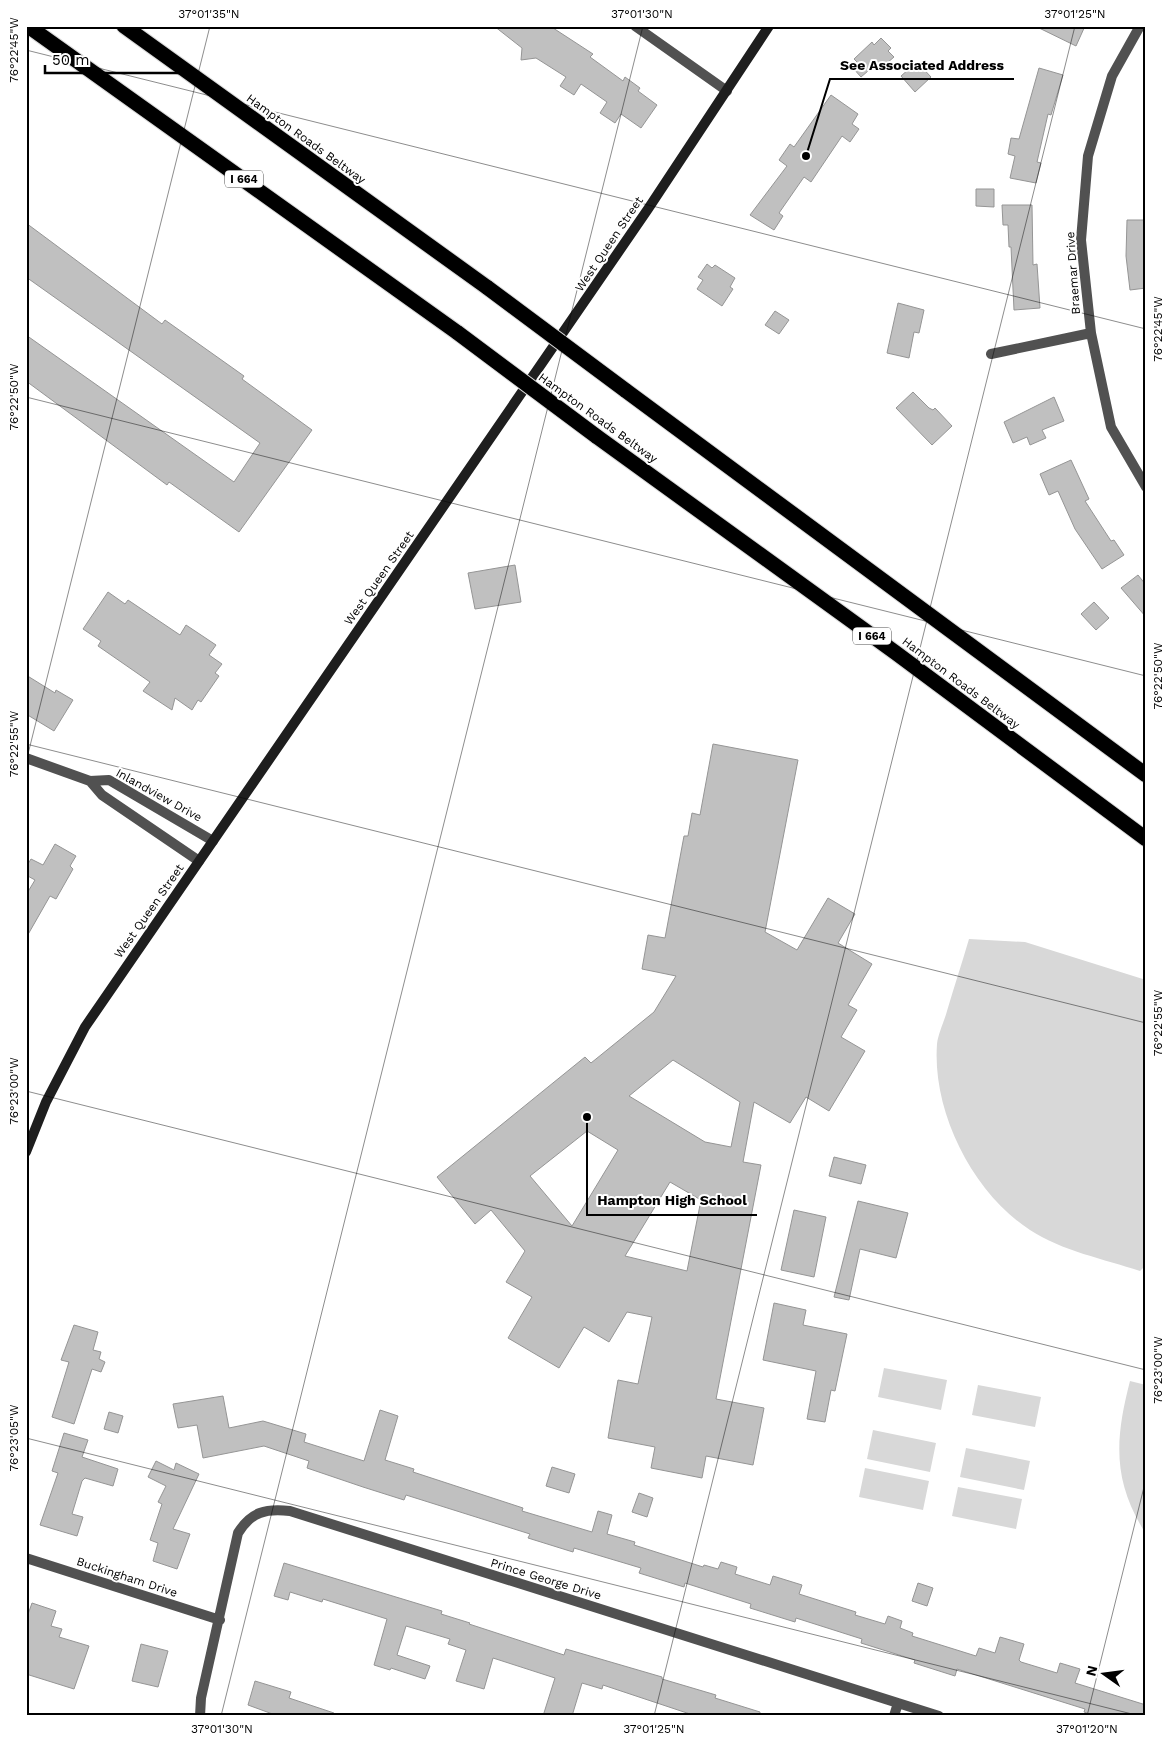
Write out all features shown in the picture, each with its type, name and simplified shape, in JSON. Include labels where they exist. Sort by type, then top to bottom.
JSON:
[{"type":"highway","name":"Hampton Roads Beltway","points":[[28,26],[150,111],[458,333],[596,436],[896,653],[1146,839]]},
{"type":"highway","name":"Hampton Roads Beltway","points":[[124,26],[488,288],[1146,775]]},
{"type":"main road","name":"West Queen Street","points":[[26,1152],[46,1102],[85,1027],[632,234],[769,26]]},
{"type":"street","points":[[636,26],[727,91]]},
{"type":"street","name":"Braemar Drive","points":[[1140,26],[1112,76],[1088,156],[1081,240],[1091,333],[1111,427],[1146,487]]},
{"type":"street","points":[[991,354],[1091,333]]},
{"type":"street","name":"Inlandview Drive","points":[[26,758],[90,781],[109,780],[213,841]]},
{"type":"street","name":"Inlandview Drive","points":[[90,781],[102,795],[199,861]]},
{"type":"street","name":"Prince George Drive","points":[[200,1716],[202,1698],[238,1533],[253,1515],[263,1510],[276,1509],[290,1511],[939,1716]]},
{"type":"street","name":"Buckingham Drive","points":[[26,1558],[220,1620]]},
{"type":"street","points":[[894,1716],[898,1703]]},
{"type":"shaded area","points":[[969,939],[1025,942],[1146,980],[1146,1265],[1140,1271],[1069,1249],[1030,1230],[1009,1214],[991,1195],[974,1173],[960,1149],[941,1097],[937,1070],[937,1044]]},
{"type":"shaded area","points":[[884,1368],[947,1380],[941,1410],[878,1397]]},
{"type":"shaded area","points":[[1130,1381],[1146,1385],[1146,1534],[1127,1496],[1122,1478],[1120,1459],[1121,1422]]},
{"type":"shaded area","points":[[978,1385],[1041,1397],[1035,1427],[972,1415]]},
{"type":"shaded area","points":[[873,1430],[936,1443],[930,1472],[867,1459]]},
{"type":"shaded area","points":[[966,1448],[1030,1461],[1024,1490],[960,1477]]},
{"type":"shaded area","points":[[865,1468],[929,1481],[923,1510],[859,1497]]},
{"type":"shaded area","points":[[958,1487],[1022,1499],[1016,1529],[952,1516]]},
{"type":"building","points":[[494,26],[550,26],[593,54],[590,57],[623,81],[625,77],[640,88],[638,91],[657,105],[641,128],[621,114],[615,123],[600,113],[607,102],[581,84],[574,95],[560,86],[566,77],[536,58],[521,60],[522,48]]},
{"type":"building","points":[[1035,26],[1085,26],[1076,46]]},
{"type":"building","points":[[881,38],[891,48],[888,51],[894,57],[879,70],[875,65],[861,77],[852,67],[857,62],[854,59],[872,42],[874,45]]},
{"type":"building","points":[[917,62],[931,77],[915,92],[901,76]]},
{"type":"building","points":[[1039,68],[1063,75],[1051,115],[1048,114],[1037,162],[1041,163],[1036,183],[1010,178],[1015,156],[1008,154],[1011,138],[1019,139]]},
{"type":"building","points":[[831,95],[858,114],[852,124],[859,129],[850,142],[842,136],[811,182],[804,177],[779,213],[783,216],[774,230],[750,215],[787,166],[779,160],[790,144],[794,147]]},
{"type":"building","points":[[976,189],[994,189],[994,207],[976,206]]},
{"type":"building","points":[[1002,205],[1032,205],[1033,265],[1037,264],[1040,308],[1014,310],[1011,247],[1009,247],[1008,225],[1003,225]]},
{"type":"building","points":[[1127,220],[1146,220],[1146,288],[1130,290],[1126,256]]},
{"type":"building","points":[[26,223],[162,324],[165,320],[244,376],[242,379],[312,430],[239,532],[169,482],[167,485],[26,381],[26,335],[234,482],[260,443],[26,277]]},
{"type":"building","points":[[707,264],[712,268],[715,265],[735,278],[730,287],[733,289],[722,306],[697,289],[703,280],[698,277]]},
{"type":"building","points":[[898,303],[924,310],[919,333],[914,332],[909,358],[887,353]]},
{"type":"building","points":[[775,311],[789,320],[779,334],[765,325]]},
{"type":"building","points":[[913,392],[929,408],[933,410],[935,408],[952,426],[932,445],[896,408]]},
{"type":"building","points":[[1054,397],[1064,421],[1042,430],[1046,438],[1030,445],[1027,437],[1013,443],[1004,422]]},
{"type":"building","points":[[1071,460],[1089,499],[1085,501],[1111,541],[1114,540],[1124,555],[1102,569],[1075,529],[1058,491],[1049,495],[1040,474]]},
{"type":"building","points":[[515,565],[521,602],[475,609],[468,573]]},
{"type":"building","points":[[1138,575],[1146,585],[1146,617],[1121,588]]},
{"type":"building","points":[[108,592],[125,604],[128,600],[180,635],[186,625],[216,645],[209,655],[222,664],[215,673],[219,676],[201,702],[198,700],[192,710],[175,698],[172,710],[143,691],[150,682],[98,646],[101,641],[83,629]]},
{"type":"building","points":[[1094,602],[1109,618],[1096,630],[1081,614]]},
{"type":"building","points":[[26,675],[55,693],[56,690],[73,700],[54,731],[26,714]]},
{"type":"building","points":[[713,744],[798,760],[765,932],[797,950],[828,898],[855,914],[838,943],[872,964],[848,1005],[857,1010],[841,1037],[865,1051],[829,1111],[806,1097],[790,1123],[754,1102],[743,1162],[761,1165],[716,1399],[764,1408],[753,1465],[706,1456],[702,1478],[651,1468],[655,1447],[608,1438],[618,1380],[638,1384],[652,1317],[627,1312],[609,1342],[584,1327],[559,1368],[508,1338],[532,1297],[506,1282],[525,1251],[491,1210],[475,1224],[437,1177],[585,1057],[591,1063],[654,1012],[676,976],[642,969],[648,935],[665,938],[684,836],[688,836],[692,813],[700,815]],"holes":[[[673,1060],[740,1102],[731,1147],[705,1142],[629,1096]],[[587,1131],[618,1150],[572,1226],[530,1176]],[[670,1182],[701,1200],[687,1271],[625,1256]]]},
{"type":"building","points":[[55,844],[76,856],[70,866],[73,869],[56,899],[50,896],[26,938],[26,895],[35,880],[26,875],[26,867],[31,859],[43,865]]},
{"type":"building","points":[[834,1157],[866,1165],[861,1184],[829,1176]]},
{"type":"building","points":[[858,1201],[908,1213],[896,1258],[860,1249],[849,1300],[834,1297]]},
{"type":"building","points":[[794,1210],[826,1217],[814,1277],[781,1270]]},
{"type":"building","points":[[774,1303],[806,1310],[803,1325],[847,1334],[835,1391],[831,1390],[825,1422],[807,1419],[816,1371],[763,1360]]},
{"type":"building","points":[[74,1325],[98,1332],[93,1350],[101,1352],[99,1359],[105,1362],[101,1372],[92,1369],[74,1424],[52,1417],[69,1362],[61,1360]]},
{"type":"building","points":[[223,1396],[229,1428],[263,1421],[306,1434],[304,1442],[364,1461],[380,1410],[398,1416],[385,1460],[414,1469],[413,1472],[523,1508],[522,1511],[592,1532],[598,1511],[612,1515],[607,1534],[635,1542],[634,1545],[703,1567],[704,1565],[718,1569],[721,1562],[737,1567],[735,1574],[770,1585],[773,1576],[802,1585],[799,1594],[856,1612],[855,1615],[885,1624],[888,1616],[902,1621],[900,1628],[913,1633],[912,1636],[976,1656],[979,1648],[995,1653],[1000,1637],[1024,1644],[1019,1660],[1021,1662],[1057,1673],[1060,1663],[1080,1669],[1075,1683],[1146,1705],[1146,1716],[1095,1716],[1084,1712],[1085,1709],[957,1669],[955,1676],[914,1663],[915,1660],[861,1643],[862,1639],[796,1618],[795,1622],[750,1608],[751,1604],[685,1583],[684,1587],[639,1573],[641,1568],[574,1548],[573,1552],[528,1538],[530,1534],[406,1495],[404,1500],[363,1487],[307,1468],[309,1461],[264,1446],[203,1458],[197,1425],[178,1428],[173,1404]]},
{"type":"building","points":[[109,1412],[123,1416],[118,1433],[104,1429]]},
{"type":"building","points":[[64,1433],[88,1440],[82,1457],[118,1469],[113,1486],[85,1478],[82,1481],[72,1514],[83,1517],[77,1536],[40,1525],[58,1473],[52,1471]]},
{"type":"building","points":[[156,1461],[174,1470],[176,1463],[199,1474],[173,1529],[190,1534],[177,1569],[153,1561],[158,1543],[150,1540],[162,1504],[158,1502],[166,1486],[148,1477]]},
{"type":"building","points":[[552,1467],[575,1474],[569,1493],[546,1486]]},
{"type":"building","points":[[639,1493],[653,1498],[647,1517],[632,1512]]},
{"type":"building","points":[[284,1563],[442,1611],[441,1614],[564,1655],[566,1649],[662,1677],[662,1679],[716,1695],[715,1698],[760,1712],[760,1716],[696,1716],[603,1685],[602,1689],[582,1683],[572,1716],[543,1716],[555,1678],[493,1658],[484,1689],[456,1681],[466,1650],[448,1644],[450,1639],[406,1626],[397,1655],[430,1666],[425,1679],[391,1668],[390,1670],[374,1665],[387,1619],[323,1599],[322,1602],[290,1592],[288,1600],[274,1596]]},
{"type":"building","points":[[918,1583],[933,1588],[927,1606],[912,1601]]},
{"type":"building","points":[[32,1603],[56,1611],[51,1626],[62,1629],[59,1637],[89,1646],[74,1689],[26,1674],[26,1620]]},
{"type":"building","points":[[141,1644],[168,1651],[158,1687],[132,1681]]},
{"type":"building","points":[[255,1681],[291,1692],[289,1698],[334,1713],[334,1716],[278,1716],[248,1705]]},
{"type":"place","name":"See Associated Address","points":[[806,156]]},
{"type":"place","name":"Hampton High School","points":[[587,1117]]}]
